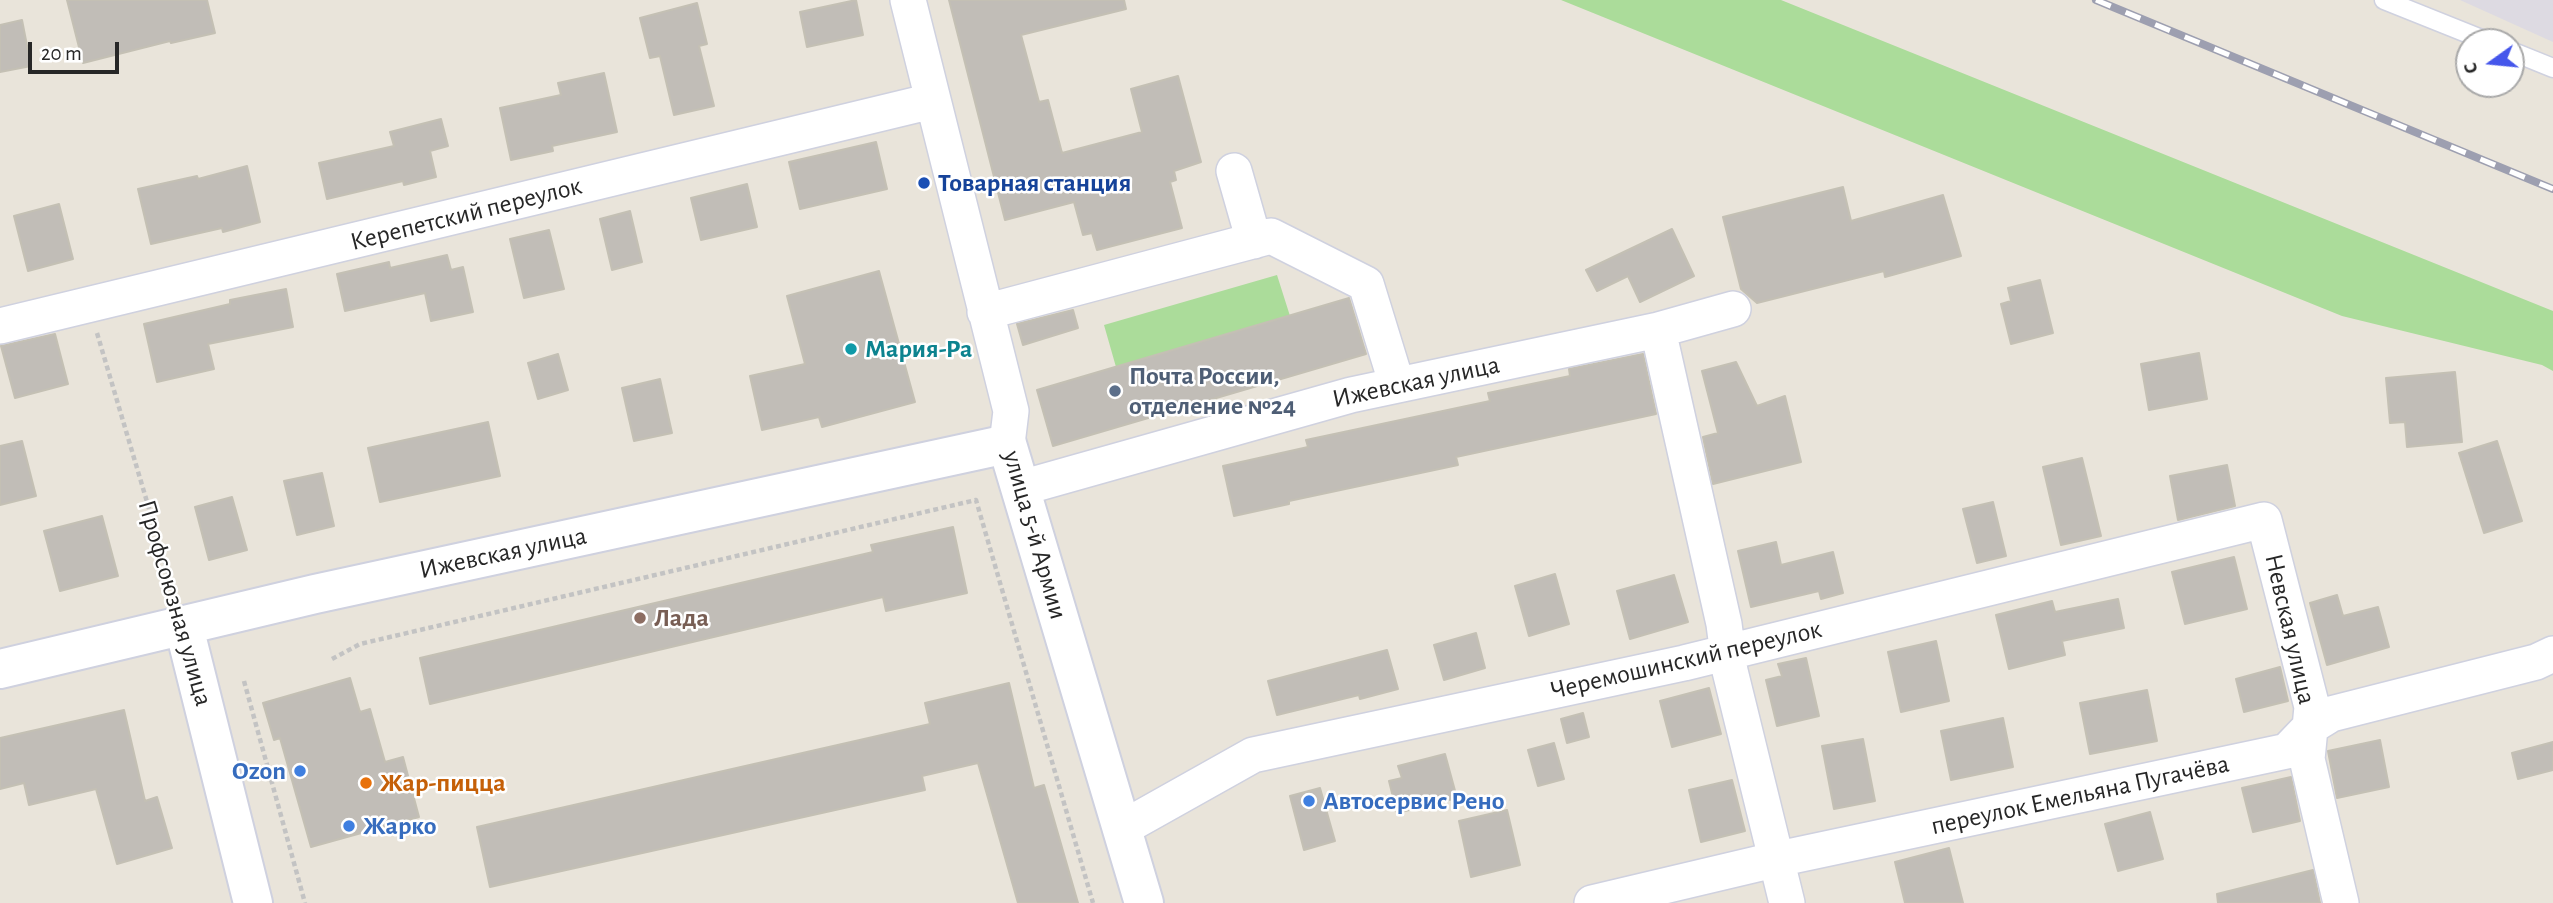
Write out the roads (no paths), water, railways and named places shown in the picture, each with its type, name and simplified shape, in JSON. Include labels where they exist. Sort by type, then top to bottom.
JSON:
[{"type":"main road","name":"улица 5-й Армии","points":[[1007,444],[1144,903]]},
{"type":"main road","name":"Ижевская улица","points":[[0,669],[315,594],[1007,444]]},
{"type":"main road","name":"Профсоюзная улица","points":[[184,627],[253,903]]},
{"type":"street","name":"улица 5-й Армии","points":[[908,0],[1011,411],[1007,444]]},
{"type":"street","name":"Керепетский переулок","points":[[0,326],[932,101]]},
{"type":"street","points":[[1234,171],[1254,241]]},
{"type":"street","points":[[985,312],[1271,236],[1366,284],[1396,385]]},
{"type":"street","name":"Ижевская улица","points":[[1021,488],[1351,395],[1658,330],[1733,309]]},
{"type":"street","points":[[1658,330],[1724,624],[1727,653],[1787,903]]},
{"type":"street","name":"Черемошинский переулок","points":[[1121,829],[1253,755],[1727,653],[2264,520]]},
{"type":"street","name":"Невская улица","points":[[2264,520],[2312,707],[2307,759],[2341,903]]},
{"type":"street","name":"переулок Емельяна Пугачёва","points":[[1592,903],[1778,859],[2287,751],[2310,727],[2332,714],[2536,662],[2553,654]]},
{"type":"lane","points":[[2384,0],[2455,28]]},
{"type":"lane","points":[[2525,57],[2553,68]]},
{"type":"railway","points":[[2096,0],[2553,189]]},
{"type":"place","name":"Товарная cтанция","points":[[924,183]]},
{"type":"place","name":"Мария-Ра","points":[[851,349]]},
{"type":"place","name":"Почта России, отделение №24","points":[[1115,391]]},
{"type":"place","name":"Лада","points":[[640,618]]},
{"type":"place","name":"Ozon","points":[[300,771]]},
{"type":"place","name":"Жар-пицца","points":[[366,783]]},
{"type":"place","name":"Автосервис Рено","points":[[1309,801]]},
{"type":"place","name":"Жарко","points":[[349,826]]}]
